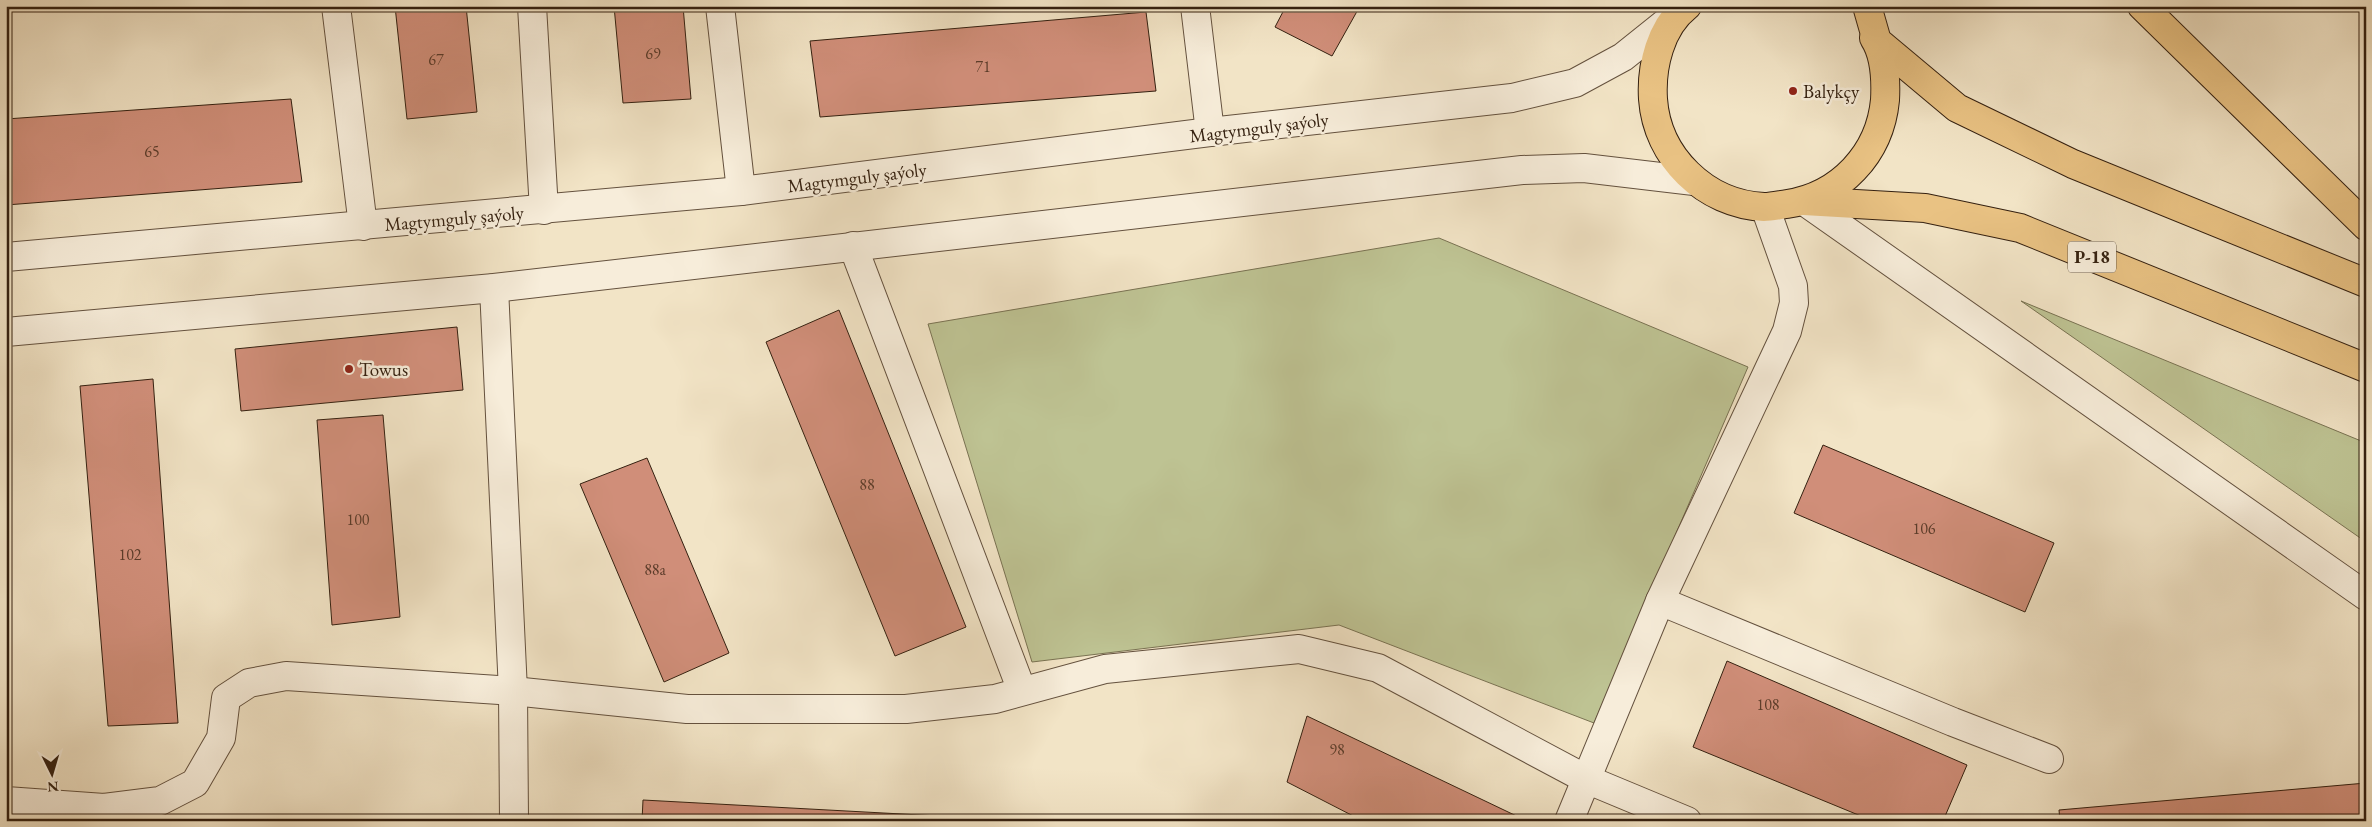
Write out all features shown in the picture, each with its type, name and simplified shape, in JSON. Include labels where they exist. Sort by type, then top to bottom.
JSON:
[{"type":"highway","name":"P-18","points":[[1852,6],[1877,42],[1956,108],[2073,164],[2366,283]]},
{"type":"highway","name":"P-18","points":[[1804,201],[1840,184],[1867,155],[1883,119],[1886,80],[1867,6]]},
{"type":"highway","points":[[2142,6],[2366,226]]},
{"type":"highway","name":"P-18","points":[[1684,8],[1661,42],[1651,79],[1654,117],[1669,152],[1694,181],[1728,200],[1765,207],[1804,201],[1925,208],[2020,228],[2366,368]]},
{"type":"street","points":[[336,6],[363,226]]},
{"type":"street","points":[[532,6],[544,210]]},
{"type":"street","points":[[720,6],[741,191]]},
{"type":"street","points":[[1195,6],[1210,132]]},
{"type":"street","name":"Magtymguly şaýoly","points":[[6,257],[741,191],[1210,132],[1512,98],[1575,83],[1623,57],[1684,8]]},
{"type":"street","points":[[6,332],[494,288],[1522,170],[1584,168],[1694,181]]},
{"type":"street","points":[[1804,201],[2366,596]]},
{"type":"street","points":[[1569,821],[1660,601],[1789,321],[1794,303],[1793,286],[1765,207]]},
{"type":"street","points":[[853,246],[1022,691]]},
{"type":"street","points":[[494,288],[513,691],[514,821]]},
{"type":"street","points":[[1660,601],[1953,722],[2049,759]]},
{"type":"street","points":[[6,801],[104,808],[160,801],[196,783],[221,738],[226,698],[249,683],[286,676],[513,691],[687,709],[906,709],[995,698],[1105,668],[1299,649],[1378,668],[1586,779],[1688,821]]},
{"type":"green space","points":[[1439,238],[1748,367],[1594,723],[1339,625],[1032,662],[928,324]]},
{"type":"green space","points":[[2021,301],[2366,443],[2366,542]]},
{"type":"building","points":[[395,6],[466,6],[477,112],[407,119]]},
{"type":"building","points":[[614,6],[683,6],[691,99],[623,103]]},
{"type":"building","points":[[1286,6],[1360,6],[1332,56],[1275,27]]},
{"type":"building","points":[[1146,12],[1156,91],[820,117],[810,41]]},
{"type":"building","points":[[291,99],[302,182],[6,205],[6,119]]},
{"type":"building","points":[[839,310],[966,627],[895,656],[766,342]]},
{"type":"building","name":"Towus","points":[[457,327],[463,390],[241,411],[235,349]]},
{"type":"building","points":[[153,379],[178,723],[108,726],[80,386]]},
{"type":"building","points":[[383,415],[400,617],[332,625],[317,420]]},
{"type":"building","points":[[1823,445],[2054,543],[2025,612],[1794,513]]},
{"type":"building","points":[[647,458],[729,653],[664,682],[580,484]]},
{"type":"building","points":[[1727,661],[1967,765],[1943,821],[1873,821],[1693,747]]},
{"type":"building","points":[[1307,716],[1527,821],[1363,821],[1287,782]]},
{"type":"building","points":[[2366,783],[2366,821],[2060,821],[2059,810]]},
{"type":"building","points":[[643,800],[976,818],[976,821],[642,821]]},
{"type":"place","name":"Balykçy","points":[[1793,91]]},
{"type":"place","name":"Towus","points":[[349,369]]}]
